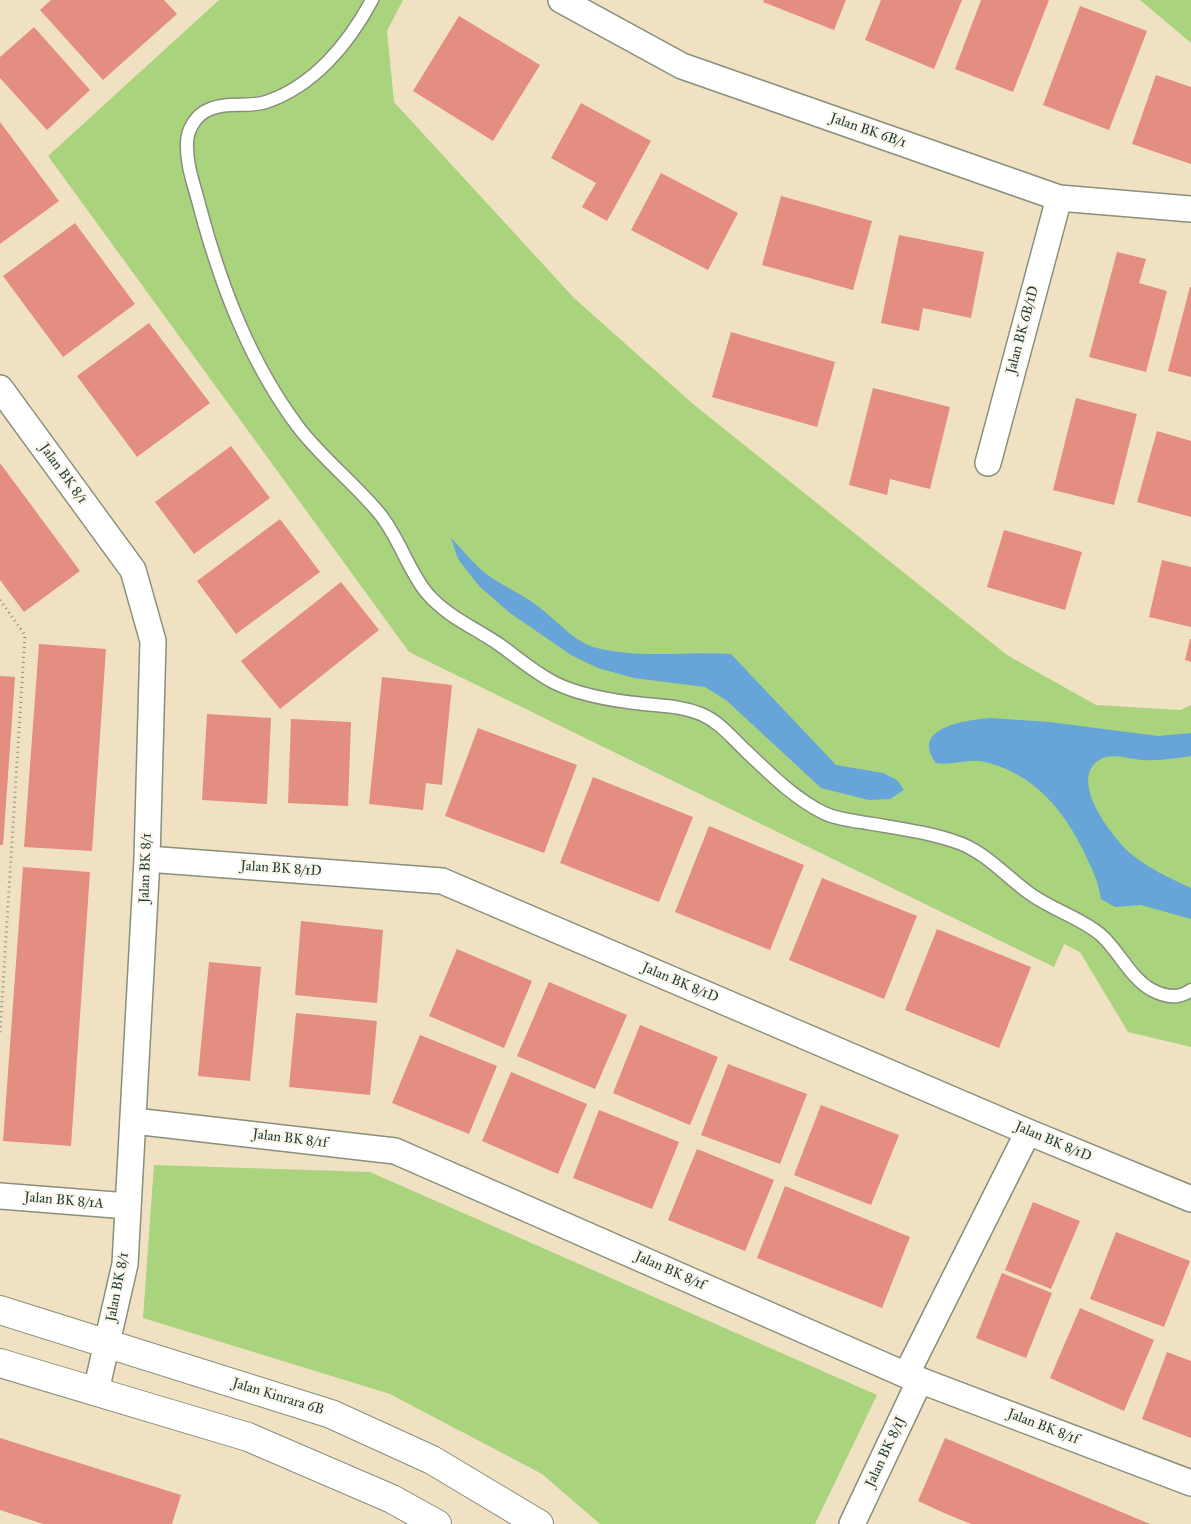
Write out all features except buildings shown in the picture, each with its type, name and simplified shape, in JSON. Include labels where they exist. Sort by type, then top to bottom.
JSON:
[{"type":"street","name":"Jalan BK 6B/1","points":[[562,0],[682,66],[1059,198],[1191,209]]},
{"type":"street","name":"Jalan BK 6B/1D","points":[[988,463],[1059,198]]},
{"type":"street","name":"Jalan BK 8/1","points":[[0,388],[133,570],[153,641],[147,859],[125,1264],[96,1391]]},
{"type":"street","name":"Jalan BK 8/1D","points":[[147,859],[442,882],[1028,1132],[1191,1199]]},
{"type":"street","name":"Jalan BK 8/1f","points":[[134,1121],[396,1151],[913,1378],[1191,1482]]},
{"type":"street","name":"Jalan BK 8/1J","points":[[852,1524],[913,1378],[1028,1132]]},
{"type":"street","name":"Jalan BK 8/1A","points":[[0,1196],[128,1206]]},
{"type":"street","name":"Jalan Kinrara 6B","points":[[0,1310],[331,1414],[432,1460],[539,1524]]},
{"type":"street","points":[[0,1363],[248,1437],[392,1499],[437,1524]]},
{"type":"lane","points":[[372,0],[348,39],[334,57],[294,87],[263,103],[230,105],[210,109],[199,116],[189,130],[187,144],[189,170],[209,242],[226,291],[261,373],[298,426],[322,456],[359,490],[382,516],[397,538],[424,589],[447,614],[498,643],[556,684],[614,700],[679,706],[703,715],[720,725],[803,802],[829,816],[941,836],[972,848],[1031,894],[1098,933],[1117,951],[1147,987],[1166,996],[1185,995],[1191,990]]},
{"type":"path","points":[[0,600],[26,635],[0,1033]]},
{"type":"green space","points":[[219,0],[403,0],[387,31],[394,102],[574,298],[693,404],[1007,655],[1096,705],[1180,710],[1191,705],[1191,1047],[1128,1032],[1080,952],[1064,944],[1054,967],[409,652],[48,156]]},
{"type":"green space","points":[[1140,0],[1191,0],[1191,43]]},
{"type":"green space","points":[[154,1165],[370,1172],[877,1395],[815,1524],[600,1524],[542,1474],[390,1394],[143,1318]]},
{"type":"water","points":[[451,538],[474,563],[494,580],[535,604],[572,635],[588,645],[630,653],[731,654],[836,765],[883,773],[897,780],[904,790],[890,799],[869,800],[821,788],[726,700],[705,687],[634,678],[598,668],[571,655],[510,613],[479,586],[458,559]]},
{"type":"water","points":[[990,718],[1049,722],[1158,736],[1191,733],[1191,756],[1151,760],[1118,756],[1103,758],[1092,767],[1088,778],[1095,806],[1123,846],[1145,864],[1191,888],[1191,919],[1141,905],[1115,907],[1101,899],[1092,870],[1067,821],[1045,795],[1018,775],[979,761],[948,764],[936,763],[930,751],[930,741],[935,733],[956,724]]}]
